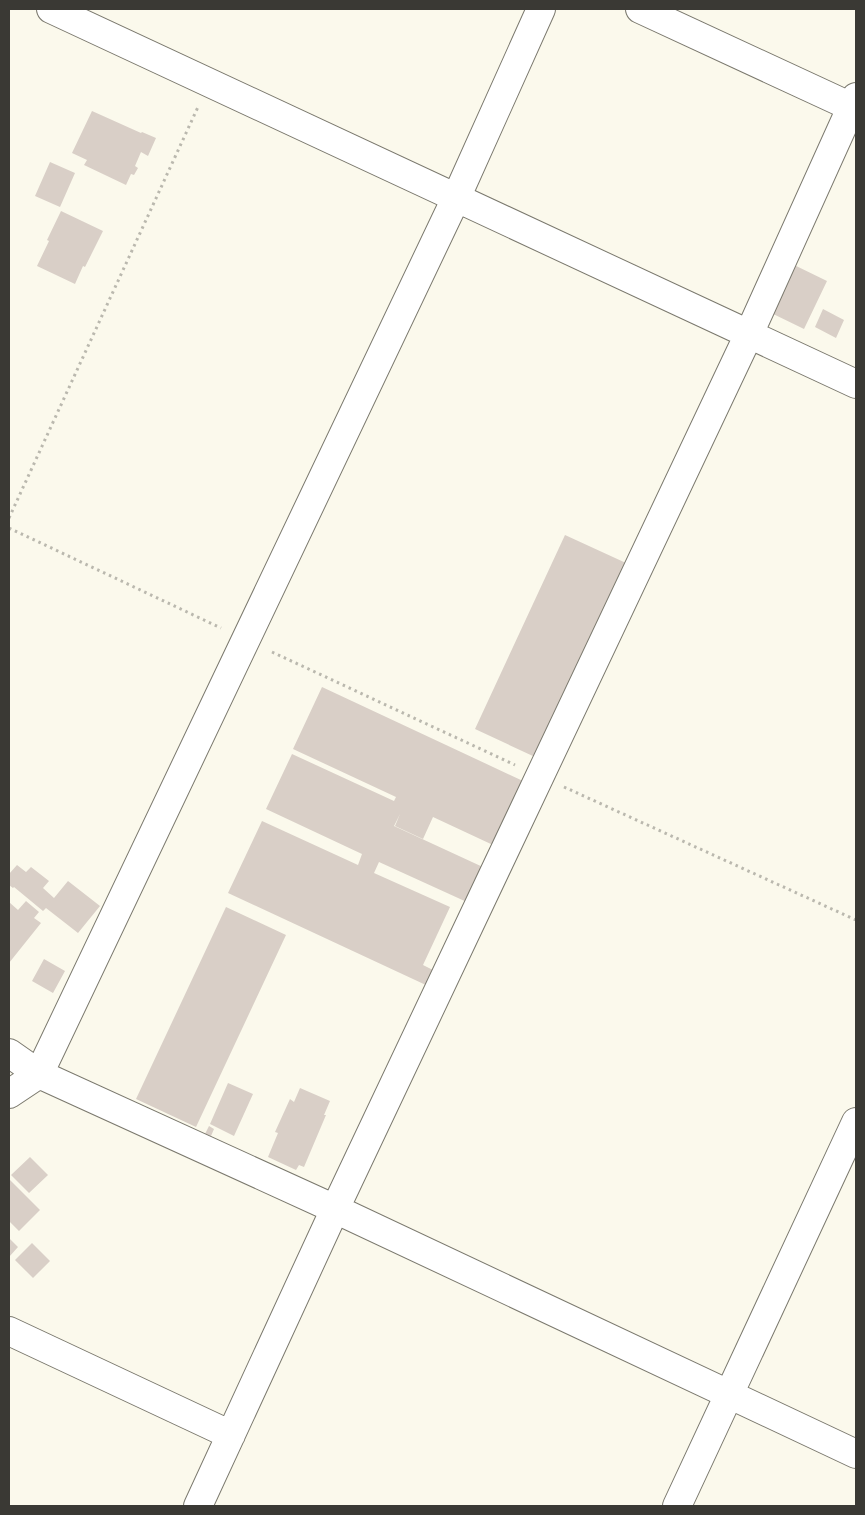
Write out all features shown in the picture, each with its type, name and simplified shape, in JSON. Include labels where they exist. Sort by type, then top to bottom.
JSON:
[{"type":"street","points":[[51,9],[457,196],[569,251],[856,384]]},
{"type":"street","points":[[9,1094],[39,1074],[457,196],[541,9]]},
{"type":"street","points":[[198,1506],[335,1209],[749,334],[855,104],[640,9]]},
{"type":"street","points":[[9,1053],[39,1074],[335,1209],[856,1454]]},
{"type":"street","points":[[677,1506],[856,1122]]},
{"type":"street","points":[[9,1331],[231,1435]]},
{"type":"path","points":[[9,518],[210,82]]},
{"type":"path","points":[[9,528],[246,640],[856,920]]},
{"type":"building","points":[[92,111],[156,138],[148,156],[141,152],[135,166],[138,168],[134,175],[131,174],[126,185],[84,165],[87,160],[72,153]]},
{"type":"building","points":[[50,162],[75,173],[60,207],[35,196]]},
{"type":"building","points":[[61,211],[103,231],[75,284],[37,266]]},
{"type":"building","points":[[788,262],[827,281],[804,329],[765,310]]},
{"type":"building","points":[[823,309],[844,320],[836,338],[815,327]]},
{"type":"building","points":[[565,535],[626,563],[535,757],[475,729]]},
{"type":"building","points":[[322,687],[523,781],[493,845],[433,817],[423,839],[395,826],[400,814],[394,826],[485,868],[469,903],[379,862],[374,873],[450,907],[423,965],[435,971],[428,986],[228,893],[262,821],[358,865],[362,854],[266,809],[292,754],[394,801],[396,797],[293,749]]},
{"type":"building","points":[[17,865],[26,872],[31,867],[49,881],[43,888],[54,898],[68,881],[100,906],[78,933],[46,908],[43,911],[9,885],[9,874]]},
{"type":"building","points":[[26,901],[39,912],[34,918],[41,923],[9,963],[9,902],[18,910]]},
{"type":"building","points":[[226,907],[286,935],[196,1127],[136,1099]]},
{"type":"building","points":[[44,959],[65,971],[53,993],[32,981]]},
{"type":"building","points":[[228,1083],[253,1094],[234,1136],[210,1124]]},
{"type":"building","points":[[300,1088],[330,1101],[304,1167],[299,1165],[296,1170],[268,1157],[278,1133],[275,1132],[290,1099],[294,1102]]},
{"type":"building","points":[[209,1126],[214,1129],[211,1136],[205,1134]]},
{"type":"building","points":[[30,1157],[48,1175],[29,1193],[11,1175]]},
{"type":"building","points":[[9,1179],[40,1210],[19,1231],[9,1221]]},
{"type":"building","points":[[9,1238],[18,1247],[9,1257]]},
{"type":"building","points":[[32,1243],[50,1261],[33,1278],[15,1260]]}]
